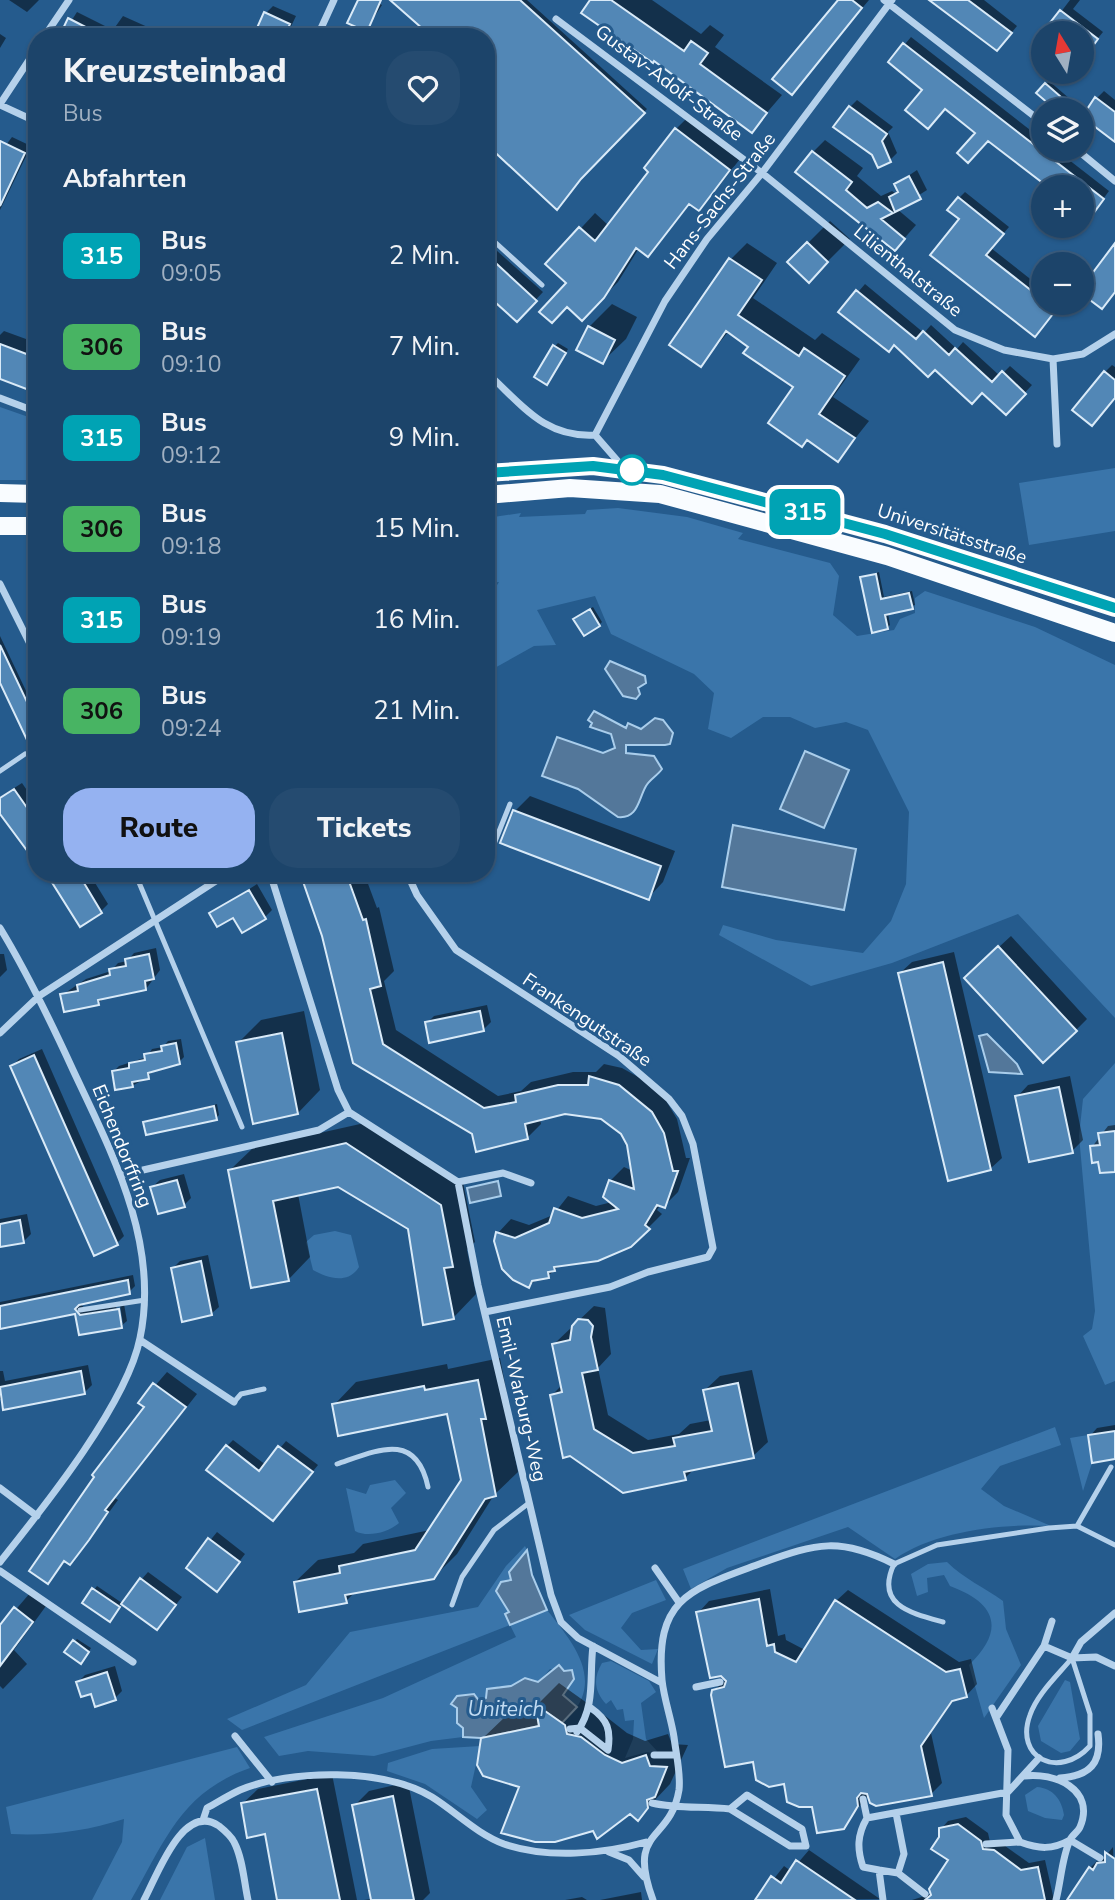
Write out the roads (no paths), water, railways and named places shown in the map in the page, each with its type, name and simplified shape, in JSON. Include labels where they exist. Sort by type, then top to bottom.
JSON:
[{"type":"main road","name":"Universitätsstraße","points":[[495,472],[593,466],[701,483],[885,534],[1115,608]]},
{"type":"main road","points":[[495,494],[570,488],[612,489],[673,497],[887,556],[1115,634]]},
{"type":"main road","points":[[0,494],[28,494]]},
{"type":"main road","points":[[0,526],[28,526]]},
{"type":"street","points":[[50,28],[69,0]]},
{"type":"street","points":[[321,28],[334,0]]},
{"type":"street","points":[[888,1],[1031,114]]},
{"type":"street","name":"Hans-Sachs-Straße","points":[[595,435],[665,301],[707,239],[762,173],[888,1]]},
{"type":"street","name":"Gustav-Adolf-Straße","points":[[556,19],[762,173]]},
{"type":"street","points":[[28,62],[0,104],[28,118]]},
{"type":"street","points":[[1091,161],[1115,181]]},
{"type":"street","name":"Lilienthalstraße","points":[[762,173],[955,330],[1004,350],[1053,359],[1083,354],[1115,334]]},
{"type":"street","points":[[1053,359],[1057,444]]},
{"type":"street","points":[[495,381],[535,419],[564,433],[595,435],[625,469]]},
{"type":"street","points":[[0,398],[28,409]]},
{"type":"street","points":[[0,584],[28,640]]},
{"type":"street","points":[[0,1033],[39,996],[214,882]]},
{"type":"street","points":[[273,882],[338,1090],[349,1112],[458,1182],[503,1173],[531,1182]]},
{"type":"street","name":"Frankengutstraße","points":[[411,882],[417,895],[456,950],[619,1056],[669,1099],[682,1116],[693,1144],[713,1248],[708,1257],[648,1272],[610,1287],[485,1312]]},
{"type":"street","name":"Eichendorffring","points":[[0,928],[39,996],[121,1175],[134,1213],[142,1250],[145,1300],[140,1340],[125,1382],[37,1516],[0,1562]]},
{"type":"street","points":[[121,1175],[319,1129],[349,1112]]},
{"type":"street","name":"Emil-Warburg-Weg","points":[[458,1182],[485,1312],[551,1595],[561,1622],[578,1638],[593,1646]]},
{"type":"street","points":[[140,1340],[234,1402]]},
{"type":"street","points":[[0,1488],[37,1516]]},
{"type":"street","points":[[662,1683],[665,1620],[678,1601],[746,1569],[811,1548],[838,1544],[894,1564]]},
{"type":"street","points":[[655,1568],[678,1601]]},
{"type":"street","points":[[0,1571],[133,1662]]},
{"type":"street","points":[[1072,1658],[1081,1642],[1115,1614]]},
{"type":"street","points":[[996,1718],[1044,1646],[1052,1621]]},
{"type":"street","points":[[591,1708],[603,1717],[610,1731],[608,1750],[576,1730],[591,1708],[589,1680],[593,1646],[662,1683],[668,1692],[679,1788],[674,1808],[646,1842],[644,1877]]},
{"type":"street","points":[[1044,1646],[1072,1658],[1096,1657],[1115,1666]]},
{"type":"street","points":[[696,1687],[719,1682]]},
{"type":"street","points":[[992,1707],[1008,1750],[1006,1815],[1020,1842]]},
{"type":"street","points":[[1056,1778],[1084,1773],[1095,1764],[1104,1751],[1098,1734]]},
{"type":"street","points":[[235,1736],[272,1782]]},
{"type":"street","points":[[654,1755],[676,1755]]},
{"type":"street","points":[[867,1818],[1008,1792],[1039,1758]]},
{"type":"street","points":[[203,1820],[207,1808],[240,1790],[272,1782],[333,1773],[376,1778],[430,1796],[504,1843],[555,1852],[606,1851],[646,1842]]},
{"type":"street","points":[[986,1844],[1020,1842],[1037,1848],[1056,1848],[1070,1840],[1080,1828],[1083,1812],[1081,1799],[1073,1785],[1039,1774],[1023,1776]]},
{"type":"street","points":[[652,1803],[674,1808],[703,1806],[730,1809],[790,1846],[806,1846],[802,1829],[747,1795],[730,1809]]},
{"type":"street","points":[[863,1799],[867,1818],[861,1828],[858,1850],[863,1867],[898,1873],[925,1894]]},
{"type":"street","points":[[896,1813],[904,1854],[898,1873]]},
{"type":"street","points":[[144,1900],[180,1835],[194,1822],[203,1820],[224,1830],[234,1842],[248,1900]]},
{"type":"street","points":[[1070,1840],[1100,1858]]},
{"type":"street","points":[[1056,1900],[1070,1840]]},
{"type":"street","points":[[606,1851],[629,1860],[644,1877],[653,1900]]},
{"type":"street","points":[[879,1870],[883,1900]]},
{"type":"lane","points":[[495,242],[542,285]]},
{"type":"lane","points":[[0,771],[25,754]]},
{"type":"lane","points":[[495,842],[510,804]]},
{"type":"lane","points":[[139,882],[242,1127]]},
{"type":"lane","points":[[80,1310],[145,1300]]},
{"type":"lane","points":[[234,1402],[241,1394],[264,1389]]},
{"type":"lane","points":[[337,1464],[396,1449],[411,1452],[421,1462],[428,1487]]},
{"type":"lane","points":[[1077,1526],[1111,1467]]},
{"type":"lane","points":[[452,1605],[462,1577],[494,1530],[530,1503]]},
{"type":"lane","points":[[943,1622],[911,1614],[897,1604],[886,1580],[894,1564],[937,1545],[1077,1526],[1115,1545]]},
{"type":"lane","points":[[1072,1658],[1090,1714],[1090,1746],[1079,1757],[1066,1764],[1039,1758],[1029,1745],[1029,1717],[1046,1688],[1072,1658]]},
{"type":"water","points":[[610,661],[645,676],[646,683],[638,688],[640,694],[636,699],[623,696],[605,669]]},
{"type":"water","points":[[594,711],[626,728],[628,723],[641,729],[655,718],[663,720],[673,733],[670,744],[626,745],[626,753],[654,756],[662,769],[643,791],[634,812],[625,817],[618,817],[578,789],[542,776],[557,737],[603,753],[615,748],[611,734],[590,727],[592,723],[588,720]]},
{"type":"water","points":[[805,751],[849,770],[824,828],[780,809]]},
{"type":"water","points":[[733,825],[856,849],[844,910],[722,887]]},
{"type":"water","points":[[987,1034],[1017,1064],[1022,1074],[989,1072],[979,1036]]},
{"type":"water","points":[[498,1181],[501,1196],[470,1203],[467,1188]]},
{"type":"water","points":[[527,1550],[532,1575],[547,1610],[510,1625],[505,1614],[509,1612],[496,1591],[501,1582],[511,1580],[509,1572]]},
{"type":"water","name":"Uniteich","points":[[559,1665],[564,1671],[572,1670],[574,1679],[563,1695],[577,1707],[562,1723],[536,1705],[539,1726],[481,1738],[463,1737],[463,1728],[457,1723],[457,1708],[451,1704],[457,1696],[474,1694],[480,1702],[486,1698],[487,1689],[511,1686],[525,1678],[538,1682]]}]
